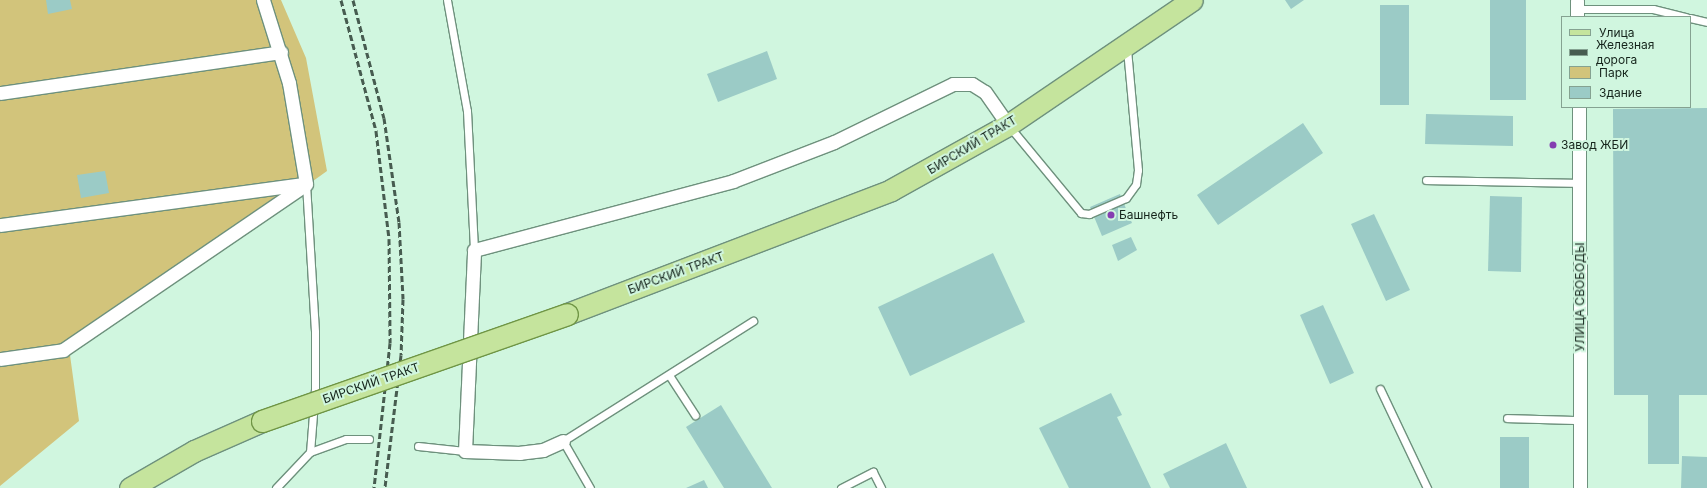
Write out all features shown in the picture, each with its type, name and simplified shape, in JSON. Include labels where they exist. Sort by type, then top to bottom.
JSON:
[{"type":"main road","name":"БИРСКИЙ ТРАКТ","points":[[130,488],[194,451],[262,420],[567,314],[852,207],[941,165],[1008,125],[1127,47],[1192,0]]},
{"type":"street","points":[[263,0],[280,52],[301,142],[306,184]]},
{"type":"street","points":[[0,93],[280,52]]},
{"type":"street","points":[[563,441],[543,450],[520,453],[465,451],[474,250],[740,178],[834,142],[953,84],[972,84],[985,92],[1008,125]]},
{"type":"street","name":"УЛИЦА СВОБОДЫ","points":[[1579,108],[1580,488]]},
{"type":"street","points":[[0,225],[306,184]]},
{"type":"street","points":[[0,359],[63,350],[306,184]]},
{"type":"lane","points":[[447,0],[467,111],[474,250]]},
{"type":"lane","points":[[1577,9],[1653,10],[1681,16]]},
{"type":"lane","points":[[1691,18],[1707,22]]},
{"type":"lane","points":[[1008,125],[1081,213],[1089,214],[1126,198],[1136,184],[1138,170],[1127,47]]},
{"type":"lane","points":[[1426,180],[1580,183]]},
{"type":"lane","points":[[306,184],[315,332],[316,389],[310,452]]},
{"type":"lane","points":[[590,488],[563,441],[669,375],[753,320]]},
{"type":"lane","points":[[669,375],[695,415]]},
{"type":"lane","points":[[1380,388],[1427,488]]},
{"type":"lane","points":[[1507,418],[1580,420]]},
{"type":"lane","points":[[276,488],[310,452],[346,439],[369,440]]},
{"type":"lane","points":[[418,446],[465,451]]},
{"type":"lane","points":[[841,488],[873,472],[881,488]]},
{"type":"green space","points":[[0,0],[281,0],[306,58],[327,171],[70,355],[79,421],[0,486]]},
{"type":"building","points":[[46,0],[70,0],[72,9],[48,14]]},
{"type":"building","points":[[1285,0],[1304,0],[1291,9]]},
{"type":"building","points":[[1490,0],[1526,0],[1526,100],[1490,100]]},
{"type":"building","points":[[1380,5],[1409,5],[1409,105],[1380,105]]},
{"type":"building","points":[[767,51],[777,79],[718,102],[707,74]]},
{"type":"building","points":[[1707,108],[1707,395],[1679,395],[1679,464],[1648,464],[1648,395],[1614,395],[1613,109]]},
{"type":"building","points":[[1426,114],[1513,116],[1513,146],[1425,144]]},
{"type":"building","points":[[1303,123],[1323,153],[1218,225],[1197,195]]},
{"type":"building","points":[[105,171],[109,193],[81,198],[77,175]]},
{"type":"building","points":[[1120,194],[1132,223],[1102,236],[1090,207]]},
{"type":"building","points":[[1490,196],[1522,197],[1521,272],[1488,271]]},
{"type":"building","points":[[1374,214],[1410,290],[1386,301],[1351,224]]},
{"type":"building","points":[[1131,237],[1137,250],[1118,261],[1112,245]]},
{"type":"building","points":[[993,253],[1025,322],[910,376],[878,307]]},
{"type":"building","points":[[1323,305],[1354,373],[1330,384],[1300,315]]},
{"type":"building","points":[[1111,393],[1122,415],[1117,417],[1151,488],[1069,488],[1039,428]]},
{"type":"building","points":[[721,405],[772,488],[724,488],[686,427]]},
{"type":"building","points":[[1500,437],[1529,437],[1529,488],[1500,488]]},
{"type":"building","points":[[1226,443],[1247,488],[1170,488],[1163,474]]},
{"type":"building","points":[[1682,456],[1707,457],[1707,488],[1681,488]]},
{"type":"building","points":[[704,480],[708,488],[686,488]]},
{"type":"railway","points":[[341,0],[376,131],[389,239],[390,343],[374,488]]},
{"type":"railway","points":[[353,0],[384,118],[399,222],[403,299],[401,355],[385,488]]},
{"type":"place","name":"Завод ЖБИ","points":[[1553,145]]},
{"type":"place","name":"Башнефть","points":[[1111,215]]}]
